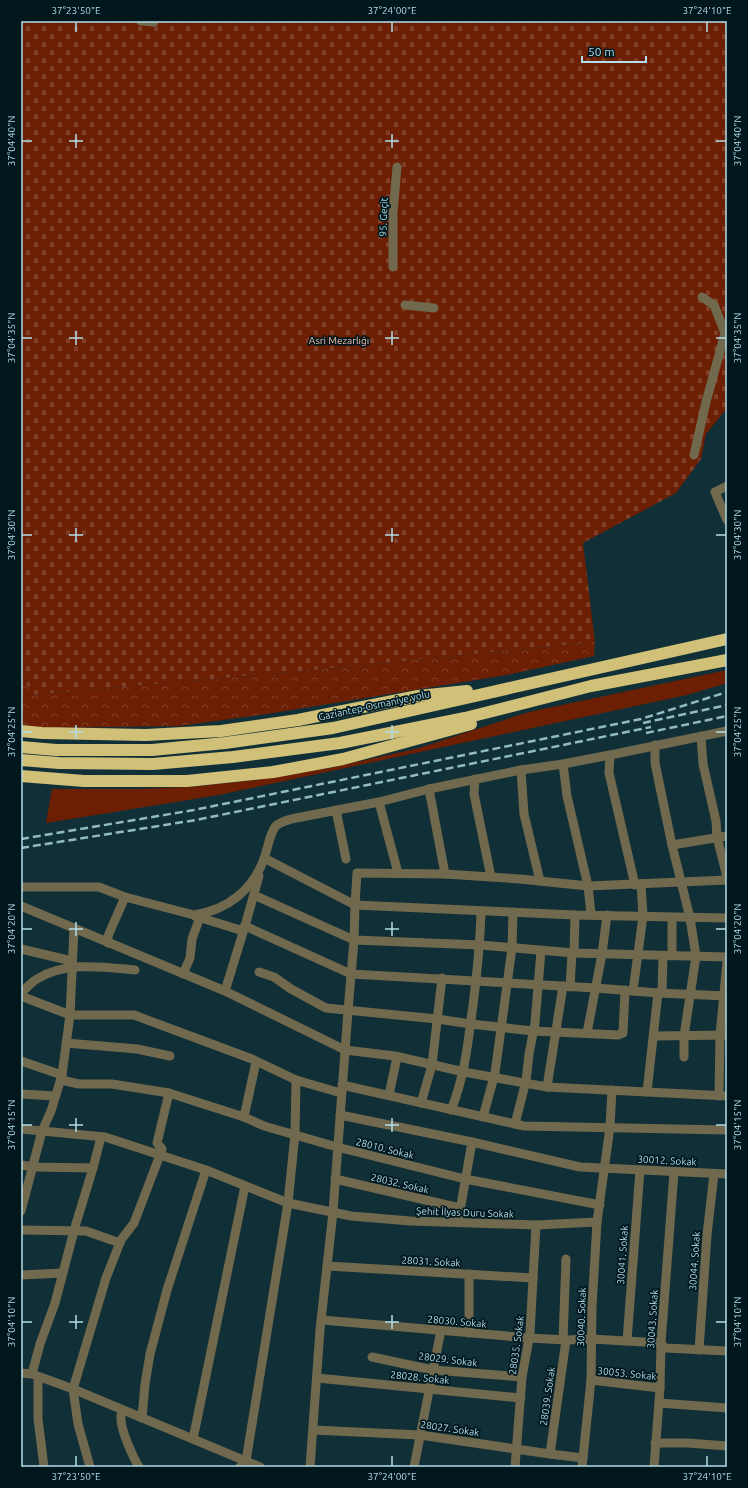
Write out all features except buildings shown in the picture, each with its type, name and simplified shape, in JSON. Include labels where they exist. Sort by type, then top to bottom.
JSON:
[{"type":"highway","name":"Gaziantep-Osmaniye yolu","points":[[21,747],[56,750],[152,750],[226,743],[333,728],[727,639]]},
{"type":"highway","points":[[21,760],[59,763],[153,764],[233,757],[348,742],[465,718],[591,686],[727,660]]},
{"type":"highway","points":[[21,730],[42,733],[146,735],[221,731],[298,720],[418,696],[530,684]]},
{"type":"highway","points":[[21,776],[84,781],[187,781],[273,772],[343,759],[441,733],[591,686]]},
{"type":"street","points":[[141,21],[154,22]]},
{"type":"street","name":"95. Geçit","points":[[394,268],[393,214],[396,166]]},
{"type":"street","points":[[694,455],[706,402],[725,333],[714,305],[702,297]]},
{"type":"street","points":[[405,306],[434,308]]},
{"type":"street","points":[[727,486],[715,492],[727,520]]},
{"type":"street","points":[[225,991],[263,861],[275,828],[282,822],[379,802],[475,779],[563,764],[727,731]]},
{"type":"street","points":[[310,1467],[322,1320],[333,1212],[354,940],[357,873],[445,874],[540,880],[588,886],[682,883],[727,879],[717,837],[716,821],[703,764],[701,736]]},
{"type":"street","points":[[655,746],[655,763],[672,845],[690,918],[696,956],[684,1036],[684,1057]]},
{"type":"street","points":[[259,972],[274,977],[291,989],[326,1008],[437,1019],[533,1031],[618,1035],[623,1033],[629,990],[637,955],[643,916],[638,884],[610,773],[610,755]]},
{"type":"street","points":[[563,764],[567,796],[580,859],[588,886],[590,914]]},
{"type":"street","points":[[521,770],[524,814],[540,880]]},
{"type":"street","points":[[475,779],[474,794],[491,877]]},
{"type":"street","points":[[429,789],[445,874]]},
{"type":"street","points":[[379,802],[398,873]]},
{"type":"street","points":[[336,810],[346,859]]},
{"type":"street","points":[[672,845],[727,836]]},
{"type":"street","points":[[263,861],[355,905],[575,915],[590,914],[672,918],[727,918]]},
{"type":"street","points":[[197,916],[216,910],[233,901],[248,889],[263,861]]},
{"type":"street","points":[[21,887],[99,887],[125,897],[197,916],[240,930],[245,926]]},
{"type":"street","points":[[254,895],[354,940],[480,945],[573,953],[727,957]]},
{"type":"street","points":[[108,943],[108,936],[117,914],[122,907],[125,897]]},
{"type":"street","points":[[21,906],[225,991],[345,1050],[397,1057],[464,1072],[547,1087],[723,1096],[723,1035],[727,961]]},
{"type":"street","points":[[452,1110],[464,1072],[471,1024],[477,980],[481,911]]},
{"type":"street","points":[[483,1117],[494,1077],[502,1027],[506,982],[512,948],[513,912]]},
{"type":"street","points":[[547,1087],[555,1032],[567,987],[573,953],[575,915]]},
{"type":"street","points":[[588,1033],[602,954],[607,915]]},
{"type":"street","points":[[183,974],[190,958],[197,916]]},
{"type":"street","points":[[647,1092],[660,993],[672,918]]},
{"type":"street","points":[[245,926],[351,974],[477,980],[725,996]]},
{"type":"street","points":[[21,1211],[42,1131],[51,1111],[62,1078],[70,1016],[74,929]]},
{"type":"street","points":[[21,949],[72,964],[135,970]]},
{"type":"street","points":[[515,1124],[526,1084],[539,985],[541,951]]},
{"type":"street","points":[[72,964],[48,973],[36,980],[21,994],[70,1016],[134,1015],[256,1062],[296,1080],[342,1089],[389,1095],[524,1126],[727,1130]]},
{"type":"street","points":[[421,1103],[432,1065],[442,978]]},
{"type":"street","points":[[654,1036],[723,1035]]},
{"type":"street","points":[[66,1043],[137,1049],[170,1056]]},
{"type":"street","points":[[389,1095],[397,1057]]},
{"type":"street","name":"28010. Sokak","points":[[21,1061],[79,1084],[112,1084],[151,1089],[244,1117],[264,1126],[337,1147],[465,1179],[600,1205]]},
{"type":"street","points":[[244,1117],[256,1062]]},
{"type":"street","points":[[243,1464],[288,1203],[295,1134],[296,1080]]},
{"type":"street","name":"30040. Sokak","points":[[583,1462],[590,1380],[592,1307],[597,1222],[610,1127],[612,1090]]},
{"type":"street","points":[[21,1094],[55,1096]]},
{"type":"street","points":[[90,1467],[78,1424],[74,1389],[106,1278],[120,1243],[134,1223],[162,1149],[157,1143],[170,1094]]},
{"type":"street","name":"30012. Sokak","points":[[340,1115],[472,1142],[580,1167],[727,1174]]},
{"type":"street","name":"Şehit İlyas Duru Sokak","points":[[21,1129],[101,1137],[160,1154],[206,1170],[288,1203],[351,1216],[410,1221],[536,1225],[597,1222]]},
{"type":"street","points":[[44,1467],[38,1419],[35,1376],[40,1344],[55,1303],[101,1137]]},
{"type":"street","points":[[458,1222],[472,1142]]},
{"type":"street","points":[[21,1165],[33,1167],[93,1168]]},
{"type":"street","points":[[142,1418],[145,1384],[151,1352],[167,1290],[206,1170]]},
{"type":"street","name":"30041. Sokak","points":[[627,1341],[640,1170]]},
{"type":"street","name":"30043. Sokak","points":[[654,1467],[660,1388],[661,1343],[674,1172]]},
{"type":"street","name":"30044. Sokak","points":[[699,1350],[707,1235],[714,1174]]},
{"type":"street","name":"28032. Sokak","points":[[335,1179],[460,1208]]},
{"type":"street","points":[[193,1439],[244,1186]]},
{"type":"street","name":"28035. Sokak","points":[[515,1467],[522,1377],[529,1338],[536,1225]]},
{"type":"street","points":[[21,1230],[86,1231],[120,1243]]},
{"type":"street","name":"28039. Sokak","points":[[550,1454],[564,1340],[566,1259]]},
{"type":"street","name":"28031. Sokak","points":[[327,1266],[533,1278]]},
{"type":"street","points":[[21,1275],[63,1273]]},
{"type":"street","points":[[469,1274],[469,1333]]},
{"type":"street","name":"28030. Sokak","points":[[322,1320],[529,1338],[564,1340],[591,1339],[661,1343],[665,1348],[727,1351]]},
{"type":"street","points":[[414,1467],[441,1330]]},
{"type":"street","name":"28029. Sokak","points":[[372,1357],[433,1370],[522,1377]]},
{"type":"street","points":[[21,1373],[74,1389],[193,1439],[243,1464],[260,1467]]},
{"type":"street","name":"28028. Sokak","points":[[317,1378],[521,1398]]},
{"type":"street","name":"30053. Sokak","points":[[590,1380],[660,1388]]},
{"type":"street","points":[[659,1403],[727,1408]]},
{"type":"street","points":[[123,1410],[120,1419],[134,1459],[139,1467]]},
{"type":"street","name":"28027. Sokak","points":[[313,1430],[420,1435],[550,1454],[583,1462]]},
{"type":"street","points":[[655,1443],[688,1443],[727,1446]]},
{"type":"green space","name":"Asri Mezarlığı","points":[[21,21],[727,21],[727,408],[706,434],[701,459],[676,493],[583,543],[595,642],[315,670],[30,695],[21,668]]},
{"type":"green space","points":[[595,642],[594,656],[507,675],[267,714],[179,726],[43,728],[21,725],[21,668],[30,695],[315,670]]},
{"type":"green space","points":[[727,670],[727,683],[687,695],[219,795],[46,823],[52,789],[135,789],[190,787],[256,780],[330,768],[419,748],[529,712]]},
{"type":"railway","points":[[21,839],[194,810],[641,719],[727,692]]},
{"type":"railway","points":[[643,723],[727,705]]},
{"type":"railway","points":[[646,733],[727,716]]},
{"type":"railway","points":[[21,848],[196,820],[651,727]]}]
